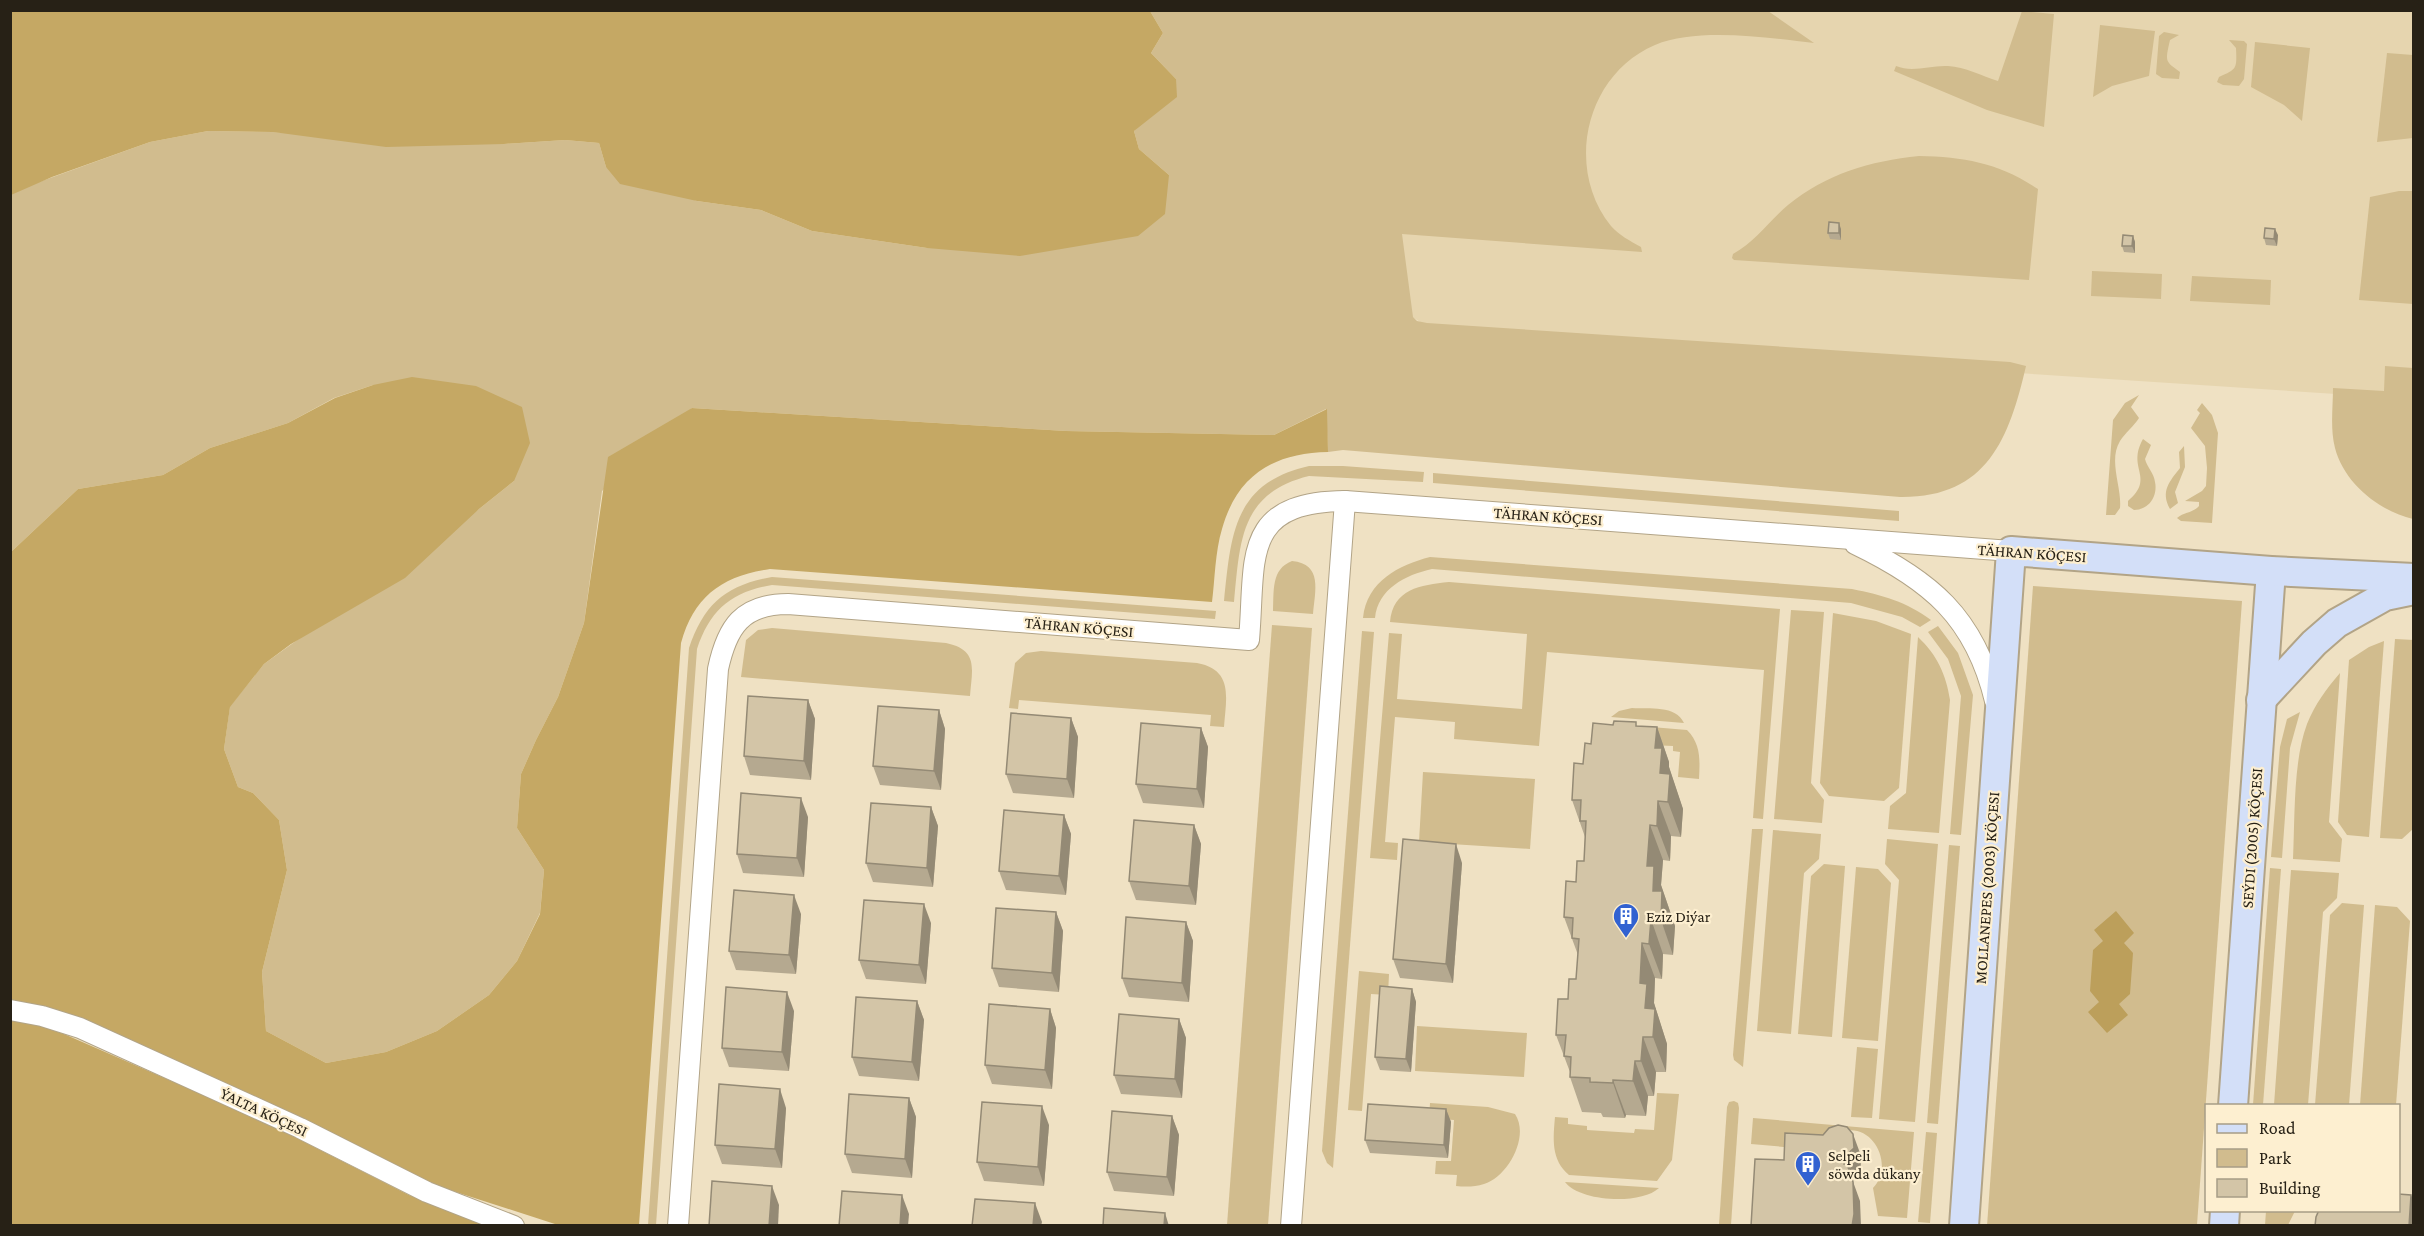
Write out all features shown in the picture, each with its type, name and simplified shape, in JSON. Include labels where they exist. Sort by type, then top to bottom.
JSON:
[{"type":"street","name":"TÄHRAN KÖÇESI","points":[[678,1226],[718,669],[723,648],[738,620],[751,610],[788,604],[1249,640],[1255,555],[1261,536],[1269,523],[1280,513],[1306,503],[1345,501],[2271,571],[2414,578]]},
{"type":"street","points":[[1291,1226],[1345,501]]},
{"type":"street","points":[[1845,538],[1884,558],[1943,600],[1973,640],[1989,678],[1999,718]]},
{"type":"street","name":"MOLLANEPES (2003) KÖÇESI","points":[[1964,1226],[2011,551]]},
{"type":"street","name":"SEÝDI (2005) KÖÇESI","points":[[2233,1104],[2271,571]]},
{"type":"street","points":[[2261,700],[2314,643],[2337,623],[2385,596],[2414,590]]},
{"type":"street","name":"ÝALTA KÖÇESI","points":[[10,1011],[42,1016],[80,1028],[300,1128],[427,1192],[514,1226]]},
{"type":"shaded area","points":[[11,10],[1150,11],[1163,33],[1151,53],[1176,79],[1177,97],[1134,131],[1139,149],[1169,175],[1165,214],[1138,236],[1020,256],[927,248],[812,231],[761,210],[697,201],[620,184],[606,167],[599,143],[565,140],[386,147],[273,132],[208,131],[150,142],[52,177],[11,195]]},
{"type":"shaded area","points":[[1235,11],[2413,11],[2413,399],[1440,335],[1233,200]]},
{"type":"shaded area","points":[[412,377],[476,386],[522,407],[530,443],[514,481],[479,509],[405,578],[291,644],[264,664],[230,707],[224,749],[238,787],[253,793],[279,820],[287,870],[262,972],[266,1031],[326,1063],[386,1052],[437,1031],[489,995],[517,961],[540,914],[544,870],[517,828],[521,774],[558,697],[584,623],[608,457],[692,408],[1066,431],[1274,435],[1327,409],[1328,452],[1309,453],[1275,463],[1260,471],[1237,494],[1222,529],[1212,602],[770,569],[753,572],[724,583],[702,601],[681,643],[639,1225],[558,1225],[431,1184],[62,1013],[38,1005],[11,1002],[11,552],[78,489],[163,475],[210,448],[288,423],[335,398],[373,385]]},
{"type":"shaded area","points":[[2116,911],[2134,933],[2124,943],[2133,953],[2130,994],[2119,1004],[2128,1015],[2107,1033],[2088,1012],[2099,1002],[2090,991],[2093,950],[2103,941],[2094,930]]},
{"type":"shaded area","points":[[10,1020],[64,1034],[263,1121],[409,1195],[485,1225],[11,1225]]},
{"type":"green space","points":[[1150,11],[1768,11],[1814,43],[1734,35],[1692,36],[1672,40],[1655,45],[1631,59],[1612,77],[1598,100],[1589,125],[1586,151],[1588,177],[1597,203],[1611,226],[1641,247],[1642,252],[1402,234],[1413,317],[1417,321],[1427,323],[2010,362],[2026,366],[2002,440],[1974,475],[1954,487],[1930,495],[1900,497],[1343,450],[1328,452],[1326,409],[1274,435],[1066,431],[692,408],[602,491],[584,623],[558,697],[521,774],[517,828],[544,870],[540,913],[517,961],[489,995],[437,1031],[386,1052],[326,1063],[266,1031],[262,972],[287,870],[279,820],[253,793],[238,787],[224,749],[230,706],[264,664],[479,509],[514,481],[373,385],[334,398],[288,423],[210,448],[163,475],[78,489],[11,552],[10,195],[28,186],[150,142],[208,131],[273,132],[504,144],[565,140],[599,143],[606,167],[697,201],[761,210],[812,231],[927,248],[1169,175],[1139,149],[1134,131],[1176,79],[1151,53],[1163,33]]},
{"type":"green space","points":[[2022,11],[2054,14],[2044,127],[1987,110],[1894,71],[1896,66],[1915,69],[1948,66],[1998,81]]},
{"type":"green space","points":[[2100,25],[2155,31],[2149,76],[2112,86],[2093,97]]},
{"type":"green space","points":[[2164,32],[2179,35],[2170,40],[2167,57],[2169,63],[2180,72],[2179,79],[2162,78],[2156,74],[2159,36]]},
{"type":"green space","points":[[2229,40],[2244,41],[2247,44],[2244,79],[2239,86],[2223,85],[2217,82],[2219,77],[2233,70],[2236,64],[2236,48]]},
{"type":"green space","points":[[2255,42],[2310,48],[2302,121],[2284,105],[2251,87]]},
{"type":"green space","points":[[2387,53],[2413,55],[2413,138],[2377,142]]},
{"type":"green space","points":[[1919,156],[1981,163],[2009,173],[2038,189],[2029,280],[1734,260],[1732,258],[1733,254],[1755,238],[1788,205],[1818,185],[1849,171],[1883,161]]},
{"type":"green space","points":[[2399,191],[2413,191],[2413,304],[2359,300],[2370,197]]},
{"type":"green space","points":[[2092,271],[2162,274],[2161,299],[2091,296]]},
{"type":"green space","points":[[2192,276],[2271,280],[2270,305],[2190,301]]},
{"type":"green space","points":[[2385,366],[2413,368],[2413,519],[2388,509],[2365,494],[2346,473],[2333,441],[2333,388],[2384,391]]},
{"type":"green space","points":[[2139,395],[2131,407],[2139,418],[2120,441],[2115,457],[2120,508],[2115,515],[2106,515],[2113,420],[2125,403]]},
{"type":"green space","points":[[2202,403],[2212,415],[2218,433],[2212,523],[2181,521],[2177,518],[2199,506],[2199,502],[2185,501],[2206,486],[2205,446],[2191,428],[2200,413],[2197,410]]},
{"type":"green space","points":[[2143,439],[2151,445],[2145,459],[2156,487],[2154,497],[2148,505],[2134,510],[2128,506],[2128,501],[2140,485],[2137,458]]},
{"type":"green space","points":[[2184,446],[2185,467],[2175,492],[2178,503],[2170,509],[2166,492],[2180,468],[2179,452]]},
{"type":"green space","points":[[1309,466],[1424,472],[1423,482],[1309,476],[1286,484],[1269,494],[1257,507],[1248,522],[1242,540],[1234,602],[1224,601],[1234,534],[1241,515],[1251,499],[1265,485],[1284,474]]},
{"type":"green space","points":[[1433,473],[1899,511],[1899,521],[1433,483]]},
{"type":"green space","points":[[1430,557],[1852,589],[1894,600],[1913,608],[1931,620],[1920,627],[1902,617],[1851,603],[1432,569],[1412,575],[1394,585],[1381,599],[1375,618],[1363,618],[1371,594],[1386,577],[1418,560]]},
{"type":"green space","points":[[1292,561],[1309,567],[1313,573],[1315,588],[1313,614],[1273,611],[1277,575],[1280,569]]},
{"type":"green space","points":[[772,577],[1216,611],[1215,619],[772,585],[745,592],[716,613],[702,635],[697,649],[656,1225],[648,1225],[689,648],[702,619],[719,599],[742,585]]},
{"type":"green space","points":[[1449,582],[1780,609],[1763,819],[1753,818],[1764,670],[1547,652],[1539,746],[1454,739],[1455,722],[1395,717],[1385,842],[1398,843],[1397,860],[1370,858],[1389,633],[1402,634],[1397,699],[1522,709],[1527,634],[1390,622],[1396,602],[1402,596],[1418,587]]},
{"type":"green space","points":[[2033,586],[2242,601],[2197,1225],[1987,1226]]},
{"type":"green space","points":[[1791,610],[1824,612],[1811,783],[1824,800],[1822,823],[1774,819]]},
{"type":"green space","points":[[1833,613],[1876,621],[1911,634],[1899,788],[1884,801],[1829,796],[1820,783]]},
{"type":"green space","points":[[1272,625],[1312,628],[1268,1225],[1227,1225]]},
{"type":"green space","points":[[1938,626],[1958,653],[1973,695],[1961,835],[1950,834],[1961,696],[1948,659],[1928,632]]},
{"type":"green space","points":[[772,628],[946,643],[957,646],[964,650],[971,662],[970,696],[741,677],[746,640],[758,630]]},
{"type":"green space","points":[[1362,631],[1374,632],[1333,1168],[1327,1163],[1322,1151]]},
{"type":"green space","points":[[1918,637],[1940,666],[1950,700],[1939,833],[1888,829],[1890,806],[1906,793]]},
{"type":"green space","points":[[2395,639],[2414,640],[2413,829],[2402,839],[2380,838]]},
{"type":"green space","points":[[2384,641],[2369,837],[2347,835],[2338,822],[2349,660],[2369,647]]},
{"type":"green space","points":[[1041,651],[1197,663],[1209,667],[1217,672],[1225,687],[1224,727],[1210,726],[1211,715],[1019,700],[1018,709],[1009,708],[1015,663],[1026,653]]},
{"type":"green space","points":[[2340,673],[2329,822],[2342,839],[2340,862],[2293,859],[2296,790],[2302,739],[2314,710]]},
{"type":"green space","points":[[1632,708],[1669,711],[1680,717],[1684,723],[1611,717],[1619,711]]},
{"type":"green space","points":[[2300,712],[2290,748],[2282,858],[2271,857],[2280,747],[2287,719]]},
{"type":"green space","points":[[1616,724],[1687,730],[1697,747],[1699,779],[1678,777],[1680,752],[1673,751],[1673,746],[1651,745],[1608,726]]},
{"type":"green space","points":[[1423,772],[1535,779],[1530,849],[1419,842]]},
{"type":"green space","points":[[1752,829],[1763,829],[1743,1067],[1734,1060],[1733,1055]]},
{"type":"green space","points":[[1773,830],[1821,834],[1819,859],[1804,873],[1791,1034],[1757,1031]]},
{"type":"green space","points":[[1887,839],[1938,844],[1915,1122],[1879,1119],[1899,880],[1885,864]]},
{"type":"green space","points":[[1949,845],[1960,846],[1938,1124],[1927,1123]]},
{"type":"green space","points":[[1824,864],[1845,866],[1832,1037],[1798,1034],[1811,876]]},
{"type":"green space","points":[[1856,867],[1878,869],[1891,883],[1878,1041],[1842,1038]]},
{"type":"green space","points":[[2270,868],[2281,869],[2263,1104],[2253,1104]]},
{"type":"green space","points":[[2291,870],[2339,873],[2337,898],[2323,912],[2308,1104],[2274,1104]]},
{"type":"green space","points":[[2342,903],[2364,905],[2349,1104],[2315,1104],[2330,915]]},
{"type":"green space","points":[[2375,905],[2397,907],[2410,921],[2396,1104],[2360,1104]]},
{"type":"green space","points":[[1359,971],[1389,974],[1388,995],[1371,994],[1362,1111],[1348,1110]]},
{"type":"green space","points":[[1417,1026],[1527,1033],[1524,1077],[1415,1071]]},
{"type":"green space","points":[[1857,1047],[1878,1049],[1872,1118],[1851,1117]]},
{"type":"green space","points":[[1657,1093],[1679,1094],[1672,1160],[1657,1181],[1569,1175],[1563,1169],[1554,1149],[1555,1117],[1568,1118],[1568,1124],[1587,1126],[1587,1130],[1634,1133],[1635,1129],[1654,1130]]},
{"type":"green space","points":[[1729,1102],[1738,1103],[1739,1108],[1731,1225],[1719,1225],[1727,1107]]},
{"type":"green space","points":[[1430,1103],[1488,1107],[1515,1114],[1520,1133],[1518,1144],[1514,1155],[1501,1173],[1484,1184],[1466,1187],[1456,1186],[1457,1175],[1435,1174],[1436,1161],[1451,1161],[1454,1120],[1429,1118]]},
{"type":"green space","points":[[1753,1118],[1914,1132],[1907,1218],[1878,1216],[1873,1188],[1882,1168],[1881,1158],[1871,1139],[1863,1133],[1852,1130],[1841,1132],[1818,1150],[1751,1144]]},
{"type":"green space","points":[[1926,1132],[1937,1133],[1930,1223],[1918,1222]]},
{"type":"green space","points":[[1565,1182],[1659,1188],[1639,1197],[1611,1199],[1583,1194]]},
{"type":"green space","points":[[2266,1212],[2294,1212],[2288,1225],[2265,1225]]},
{"type":"building","points":[[1829,222],[1839,223],[1839,233],[1828,233]]},
{"type":"building","points":[[2265,228],[2275,229],[2274,239],[2264,238]]},
{"type":"building","points":[[2123,235],[2133,236],[2132,246],[2122,246]]},
{"type":"building","points":[[748,696],[808,700],[804,761],[744,756]]},
{"type":"building","points":[[878,706],[939,710],[934,771],[873,766]]},
{"type":"building","points":[[1011,713],[1071,718],[1067,779],[1006,774]]},
{"type":"building","name":"Eziz Diýar","points":[[1614,721],[1636,722],[1636,726],[1657,727],[1655,748],[1662,748],[1660,773],[1670,774],[1668,802],[1658,801],[1657,826],[1650,825],[1647,866],[1654,866],[1653,891],[1662,891],[1661,920],[1651,919],[1649,944],[1642,943],[1640,983],[1647,984],[1645,1008],[1655,1009],[1653,1037],[1643,1037],[1641,1061],[1635,1061],[1633,1081],[1613,1080],[1613,1083],[1590,1082],[1590,1078],[1570,1077],[1571,1057],[1564,1056],[1566,1035],[1556,1035],[1558,999],[1568,999],[1569,979],[1576,979],[1579,939],[1572,938],[1573,918],[1564,917],[1566,881],[1576,882],[1577,861],[1584,861],[1586,821],[1580,821],[1581,800],[1572,800],[1574,763],[1583,764],[1585,743],[1591,744],[1593,723],[1613,725]]},
{"type":"building","points":[[1141,723],[1201,728],[1197,789],[1136,784]]},
{"type":"building","points":[[741,793],[801,798],[797,858],[737,854]]},
{"type":"building","points":[[871,803],[931,807],[927,868],[866,863]]},
{"type":"building","points":[[1004,810],[1064,815],[1059,876],[999,871]]},
{"type":"building","points":[[1134,820],[1194,825],[1189,886],[1129,881]]},
{"type":"building","points":[[1403,839],[1456,844],[1446,964],[1393,959]]},
{"type":"building","points":[[734,890],[794,895],[789,955],[729,951]]},
{"type":"building","points":[[864,900],[924,904],[919,965],[859,960]]},
{"type":"building","points":[[996,908],[1056,912],[1052,973],[992,968]]},
{"type":"building","points":[[1126,917],[1186,922],[1182,983],[1122,978]]},
{"type":"building","points":[[1380,986],[1412,989],[1406,1059],[1375,1057]]},
{"type":"building","points":[[726,987],[787,992],[782,1052],[722,1048]]},
{"type":"building","points":[[856,997],[917,1001],[912,1062],[852,1057]]},
{"type":"building","points":[[989,1004],[1050,1009],[1045,1070],[985,1065]]},
{"type":"building","points":[[1119,1014],[1179,1019],[1175,1079],[1114,1075]]},
{"type":"building","points":[[719,1084],[780,1089],[775,1149],[715,1145]]},
{"type":"building","points":[[849,1094],[909,1098],[905,1159],[845,1154]]},
{"type":"building","points":[[982,1102],[1042,1106],[1038,1167],[977,1162]]},
{"type":"building","points":[[1368,1104],[1446,1109],[1444,1145],[1365,1140]]},
{"type":"building","points":[[1112,1111],[1172,1116],[1167,1177],[1107,1172]]},
{"type":"building","name":"Selpeli söwda dükany","points":[[1838,1125],[1847,1127],[1853,1134],[1854,1148],[1844,1157],[1844,1164],[1847,1164],[1853,1182],[1852,1226],[1751,1226],[1755,1159],[1784,1160],[1785,1133],[1823,1135],[1829,1128]]},
{"type":"building","points":[[712,1181],[772,1186],[769,1226],[709,1226]]},
{"type":"building","points":[[842,1191],[902,1195],[900,1226],[839,1226]]},
{"type":"building","points":[[2400,1194],[2411,1195],[2409,1226],[2315,1226],[2318,1212],[2400,1212]]},
{"type":"building","points":[[975,1199],[1035,1203],[1033,1226],[972,1226]]},
{"type":"building","points":[[1104,1208],[1165,1213],[1164,1226],[1103,1226]]},
{"type":"place","name":"Eziz Diýar","points":[[1626,939]]},
{"type":"place","name":"Selpeli söwda dükany","points":[[1808,1187]]}]
